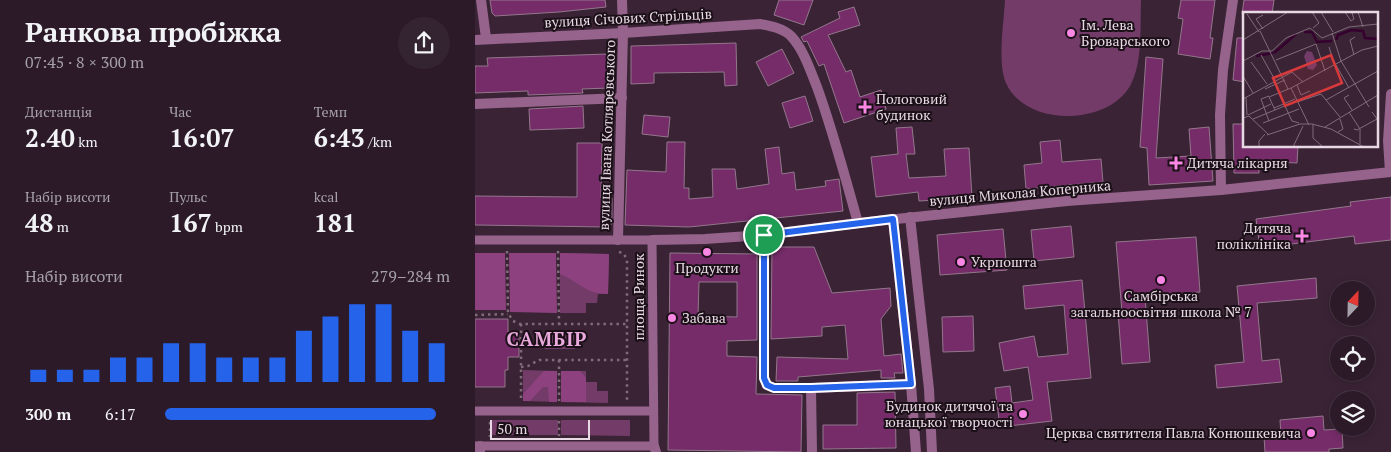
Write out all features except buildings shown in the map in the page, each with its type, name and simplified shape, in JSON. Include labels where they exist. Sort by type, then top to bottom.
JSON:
[{"type":"street","points":[[481,0],[486,38]]},
{"type":"street","name":"вулиця Івана Котляревського","points":[[618,240],[622,98],[622,0]]},
{"type":"street","points":[[1221,190],[1219,115],[1233,0]]},
{"type":"street","name":"вулиця Січових Стрільців","points":[[475,40],[760,24],[775,27],[790,34],[800,47],[823,104],[858,223]]},
{"type":"street","points":[[1390,172],[1388,141],[1391,94]]},
{"type":"street","points":[[475,104],[622,98]]},
{"type":"street","name":"вулиця Миколая Коперника","points":[[652,240],[705,240],[764,235],[910,217],[1067,201],[1221,190],[1390,172]]},
{"type":"street","points":[[910,217],[929,389],[933,452]]},
{"type":"street","points":[[893,219],[911,384],[916,452]]},
{"type":"street","points":[[764,235],[764,378],[767,385],[774,388],[811,388],[911,384]]},
{"type":"street","name":"площа Ринок","points":[[475,240],[652,240],[655,449],[481,447]]},
{"type":"street","points":[[811,388],[813,452]]},
{"type":"street","points":[[475,411],[653,411]]},
{"type":"path","points":[[507,251],[508,314],[513,321],[521,324],[627,324]]},
{"type":"path","points":[[558,251],[559,324]]},
{"type":"path","points":[[618,251],[623,253],[627,259],[627,411]]},
{"type":"path","points":[[475,315],[508,314]]},
{"type":"path","points":[[521,324],[521,411]]},
{"type":"path","points":[[521,367],[528,366],[539,360],[627,360]]},
{"type":"path","points":[[481,447],[490,411]]},
{"type":"shaded area","name":"Ім. Лева Броварського","points":[[1005,0],[1141,0],[1139,56],[1130,86],[1119,99],[1104,109],[1086,114],[1067,116],[1048,114],[1030,108],[1016,97],[1003,75],[1001,54]]},
{"type":"shaded area","points":[[475,253],[505,253],[506,310],[475,310]]},
{"type":"shaded area","points":[[509,253],[556,253],[557,313],[510,312]]},
{"type":"shaded area","points":[[560,253],[609,254],[608,294],[598,294],[597,303],[586,303],[586,313],[560,313]]},
{"type":"shaded area","points":[[560,253],[609,254],[608,294],[588,290],[560,274]]},
{"type":"shaded area","points":[[545,335],[575,335],[573,343],[575,349],[545,349],[540,343]]},
{"type":"shaded area","points":[[523,370],[557,371],[557,402],[523,401]]},
{"type":"shaded area","points":[[544,371],[557,371],[557,402],[549,402],[548,387],[543,387],[530,401],[523,401],[523,394]]},
{"type":"shaded area","points":[[561,371],[586,371],[586,382],[597,382],[597,391],[608,391],[608,403],[561,402]]},
{"type":"shaded area","points":[[561,371],[580,371],[586,378],[586,402],[561,402]]},
{"type":"shaded area","points":[[492,420],[558,420],[558,435],[492,435]]},
{"type":"shaded area","points":[[561,420],[630,420],[630,436],[561,435]]},
{"type":"place","name":"Ім. Лева Броварського","points":[[1071,33]]},
{"type":"place","name":"Пологовий будинок","points":[[865,107]]},
{"type":"place","name":"Дитяча лікарня","points":[[1176,163]]},
{"type":"place","name":"Дитяча поліклініка","points":[[1302,236]]},
{"type":"place","name":"Продукти","points":[[707,252]]},
{"type":"place","name":"Укрпошта","points":[[961,262]]},
{"type":"place","name":"Самбірська загальноосвітня школа № 7","points":[[1161,280]]},
{"type":"place","name":"Забава","points":[[672,318]]},
{"type":"place","name":"Будинок дитячої та юнацької творчості","points":[[1023,414]]},
{"type":"place","name":"Церква святителя Павла Конюшкевича","points":[[1311,433]]},
{"type":"district","name":"САМБІР","points":[[547,339]]},
{"type":"route","points":[[893,219],[911,384],[811,388],[774,388],[767,385],[764,378],[764,235],[893,219]]}]
